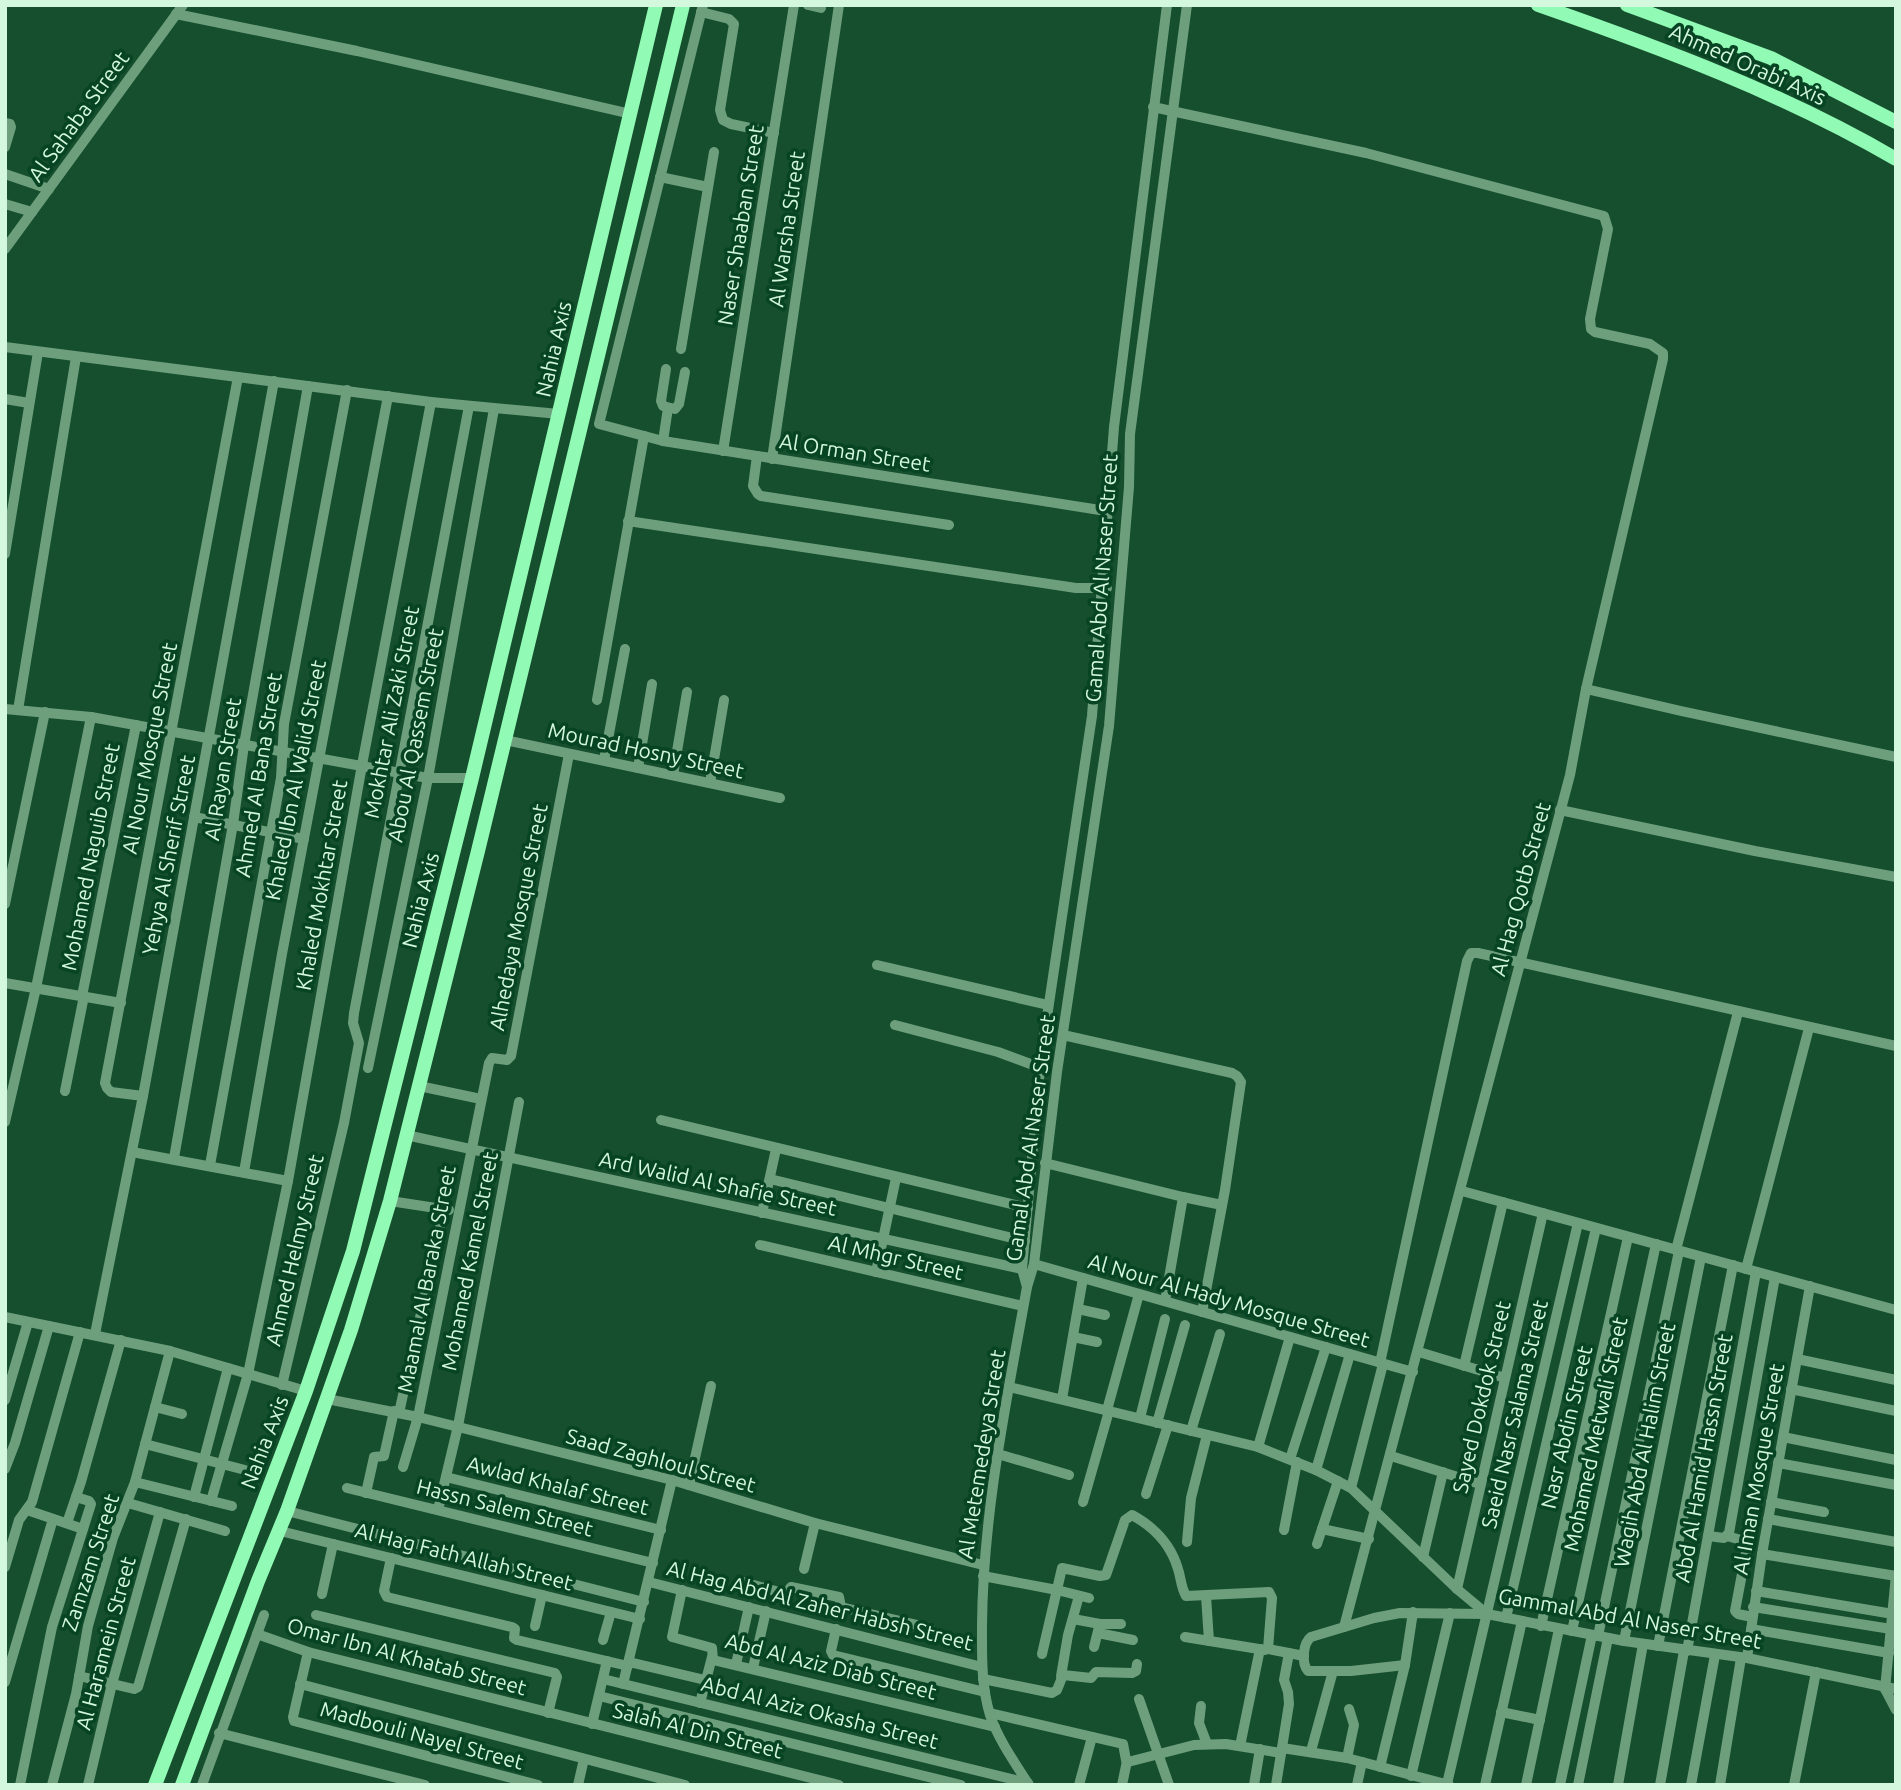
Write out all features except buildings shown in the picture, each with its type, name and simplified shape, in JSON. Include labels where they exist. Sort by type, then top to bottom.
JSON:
[{"type":"main road","name":"Nahia Axis","points":[[155,1785],[306,1391],[353,1251],[472,778],[656,5]]},
{"type":"main road","name":"Nahia Axis","points":[[182,1785],[258,1581],[280,1531],[351,1330],[390,1201],[683,5]]},
{"type":"main road","name":"Ahmed Orabi Axis","points":[[1538,5],[1634,38],[1723,74],[1809,113],[1896,159]]},
{"type":"main road","name":"Ahmed Orabi Axis","points":[[1627,5],[1771,58],[1896,122]]},
{"type":"main road","points":[[546,470],[568,475]]},
{"type":"main road","points":[[306,1391],[327,1399]]},
{"type":"street","name":"Naser Shaaban Street","points":[[723,451],[794,5]]},
{"type":"street","points":[[808,5],[821,8]]},
{"type":"street","name":"Al Warsha Street","points":[[772,459],[839,5]]},
{"type":"street","name":"Gamal Abd Al Naser Street","points":[[1027,1287],[1034,1264],[1057,1072],[1109,726],[1129,487],[1130,434],[1163,108],[1167,5]]},
{"type":"street","name":"Gamal Abd Al Naser Street","points":[[1027,1287],[1022,1269],[1040,1068],[1092,716],[1106,511],[1126,315],[1163,108],[1187,5]]},
{"type":"street","points":[[708,187],[660,177],[702,9],[729,19],[734,24],[720,110],[723,120],[774,133]]},
{"type":"street","points":[[179,10],[631,114]]},
{"type":"street","name":"Al Sahaba Street","points":[[7,244],[179,10]]},
{"type":"street","name":"Al Hag Qotb Street","points":[[1163,108],[1367,153],[1604,216],[1608,229],[1591,329],[1650,344],[1663,353],[1586,688],[1574,759],[1345,1627]]},
{"type":"street","points":[[5,124],[10,124],[11,127],[6,145]]},
{"type":"street","points":[[681,349],[714,152]]},
{"type":"street","points":[[5,174],[49,189]]},
{"type":"street","name":"Al Orman Street","points":[[660,177],[599,424],[663,441],[1106,511]]},
{"type":"street","points":[[5,204],[32,212]]},
{"type":"street","points":[[5,347],[431,402],[559,414]]},
{"type":"street","points":[[5,554],[38,352]]},
{"type":"street","points":[[18,710],[76,357]]},
{"type":"street","points":[[666,369],[661,401],[663,406],[668,408],[675,409],[679,404],[685,372]]},
{"type":"street","name":"Al Nour Mosque Street","points":[[143,1096],[111,1092],[105,1086],[237,377]]},
{"type":"street","name":"Yehya Al Sherif Street","points":[[95,1335],[143,1096],[274,382]]},
{"type":"street","name":"Al Rayan Street","points":[[174,1158],[308,386]]},
{"type":"street","name":"Ahmed Al Bana Street","points":[[210,1166],[282,769],[284,724],[346,390]]},
{"type":"street","name":"Khaled Ibn Al Walid Street","points":[[244,1172],[388,396]]},
{"type":"street","points":[[5,398],[29,403]]},
{"type":"street","name":"Khaled Mokhtar Street","points":[[211,1501],[248,1374],[288,1181],[362,765],[431,402]]},
{"type":"street","name":"Mokhtar Ali Zaki Street","points":[[350,1124],[359,1043],[354,1026],[354,1013],[469,406]]},
{"type":"street","points":[[663,441],[668,408]]},
{"type":"street","name":"Abou Al Qassem Street","points":[[368,1068],[428,778],[494,409]]},
{"type":"street","points":[[597,700],[644,436]]},
{"type":"street","points":[[757,456],[753,486],[761,496],[949,525]]},
{"type":"street","points":[[628,521],[1076,588],[1120,588]]},
{"type":"street","points":[[604,760],[625,649]]},
{"type":"street","points":[[638,768],[652,684]]},
{"type":"street","points":[[1586,688],[1896,757]]},
{"type":"street","points":[[673,775],[687,692]]},
{"type":"street","points":[[710,783],[724,700]]},
{"type":"street","points":[[5,709],[91,717],[428,778],[472,778]]},
{"type":"street","points":[[5,904],[46,712]]},
{"type":"street","points":[[5,1122],[36,988],[91,717]]},
{"type":"street","name":"Mohamed Naguib Street","points":[[65,1091],[136,725]]},
{"type":"street","name":"Mourad Hosny Street","points":[[505,740],[780,798]]},
{"type":"street","name":"Alhedaya Mosque Street","points":[[471,1149],[489,1061],[494,1058],[508,1060],[511,1056],[569,754]]},
{"type":"street","points":[[1560,810],[1896,877]]},
{"type":"street","points":[[194,817],[304,839]]},
{"type":"street","points":[[1351,1488],[1382,1363],[1467,961],[1471,953],[1896,1046]]},
{"type":"street","points":[[877,965],[1048,1005]]},
{"type":"street","points":[[5,983],[121,1003]]},
{"type":"street","points":[[1560,1785],[1599,1636],[1678,1250],[1738,1012]]},
{"type":"street","points":[[895,1025],[998,1052],[1057,1072]]},
{"type":"street","name":"Abd Al Hamid Hassn Street","points":[[1660,1785],[1708,1536],[1751,1270],[1809,1028]]},
{"type":"street","points":[[1063,1035],[1232,1073],[1240,1079],[1222,1205],[1202,1312]]},
{"type":"street","points":[[419,1086],[481,1099]]},
{"type":"street","name":"Mohamed Kamel Street","points":[[438,1510],[458,1426],[519,1102]]},
{"type":"street","points":[[661,1120],[1028,1208]]},
{"type":"street","name":"Ahmed Helmy Street","points":[[282,1385],[350,1124]]},
{"type":"street","name":"Ard Walid Al Shafie Street","points":[[406,1136],[1022,1269]]},
{"type":"street","name":"Maamal Al Baraka Street","points":[[404,1467],[418,1417],[471,1149]]},
{"type":"street","points":[[762,1213],[776,1149]]},
{"type":"street","points":[[132,1152],[288,1181]]},
{"type":"street","points":[[1045,1163],[1222,1205]]},
{"type":"street","points":[[876,1272],[896,1178]]},
{"type":"street","points":[[770,1179],[1025,1241]]},
{"type":"street","points":[[1462,1191],[1896,1310]]},
{"type":"street","points":[[1165,1301],[1183,1197]]},
{"type":"street","points":[[390,1201],[459,1212]]},
{"type":"street","points":[[1464,1366],[1503,1202]]},
{"type":"street","points":[[366,1493],[374,1458],[384,1456],[444,1209]]},
{"type":"street","name":"Sayed Dokdok Street","points":[[1457,1589],[1543,1213]]},
{"type":"street","name":"Saeid Nasr Salama Street","points":[[1448,1785],[1578,1223]]},
{"type":"street","points":[[1506,1618],[1596,1228]]},
{"type":"street","name":"Nasr Abdin Street","points":[[1541,1626],[1628,1237]]},
{"type":"street","name":"Mohamed Metwali Street","points":[[1572,1631],[1656,1244]]},
{"type":"street","name":"Al Mhgr Street","points":[[760,1245],[1023,1306]]},
{"type":"street","name":"Wagih Abd Al Halim Street","points":[[1624,1640],[1702,1257]]},
{"type":"street","name":"Al Nour Al Hady Mosque Street","points":[[1034,1264],[1413,1372]]},
{"type":"street","points":[[1658,1646],[1733,1265]]},
{"type":"street","points":[[1727,1536],[1775,1277]]},
{"type":"street","points":[[1062,1399],[1083,1278]]},
{"type":"street","name":"Al Iman Mosque Street","points":[[1720,1785],[1751,1629],[1810,1286]]},
{"type":"street","name":"Al Metemedeya Street","points":[[1027,1287],[998,1454],[983,1570],[983,1673],[985,1692],[995,1727],[1028,1784]]},
{"type":"street","points":[[1083,1502],[1139,1294]]},
{"type":"street","points":[[1078,1309],[1105,1315]]},
{"type":"street","points":[[5,1317],[170,1351],[306,1391]]},
{"type":"street","points":[[1140,1419],[1165,1319]]},
{"type":"street","points":[[5,1401],[28,1322]]},
{"type":"street","points":[[1146,1494],[1185,1325]]},
{"type":"street","points":[[5,1469],[49,1326]]},
{"type":"street","points":[[5,1567],[19,1520],[32,1502],[80,1332]]},
{"type":"street","points":[[1191,1431],[1220,1334]]},
{"type":"street","points":[[1258,1447],[1290,1337]]},
{"type":"street","points":[[1073,1338],[1097,1342]]},
{"type":"street","points":[[67,1523],[121,1340]]},
{"type":"street","points":[[1284,1530],[1293,1461],[1326,1347]]},
{"type":"street","name":"Zamzam Street","points":[[51,1785],[95,1601],[113,1538],[135,1482],[170,1351]]},
{"type":"street","points":[[1419,1352],[1505,1378]]},
{"type":"street","points":[[1316,1470],[1350,1354]]},
{"type":"street","points":[[1797,1359],[1896,1380]]},
{"type":"street","points":[[194,1497],[228,1367]]},
{"type":"street","points":[[690,1485],[711,1386]]},
{"type":"street","name":"Gammal Abd Al Naser Street","points":[[1009,1387],[1258,1447],[1316,1470],[1351,1488],[1487,1614],[1643,1644],[1744,1658],[1891,1689]]},
{"type":"street","points":[[1791,1389],[1896,1411]]},
{"type":"street","name":"Saad Zaghloul Street","points":[[327,1399],[458,1426],[672,1480],[815,1523],[1084,1597],[1073,1619]]},
{"type":"street","points":[[155,1407],[182,1414]]},
{"type":"street","points":[[1187,1542],[1191,1498],[1207,1435]]},
{"type":"street","points":[[1783,1437],[1896,1460]]},
{"type":"street","points":[[145,1444],[245,1470]]},
{"type":"street","points":[[998,1454],[1069,1475]]},
{"type":"street","points":[[1391,1456],[1480,1484]]},
{"type":"street","points":[[1778,1463],[1896,1485]]},
{"type":"street","points":[[1423,1556],[1443,1472]]},
{"type":"street","name":"Awlad Khalaf Street","points":[[446,1477],[661,1530]]},
{"type":"street","points":[[624,1684],[672,1480]]},
{"type":"street","points":[[135,1482],[232,1506]]},
{"type":"street","points":[[1317,1544],[1338,1482]]},
{"type":"street","name":"Hassn Salem Street","points":[[347,1488],[653,1563]]},
{"type":"street","points":[[20,1785],[52,1627],[91,1503],[76,1497]]},
{"type":"street","points":[[1771,1502],[1824,1512]]},
{"type":"street","points":[[128,1503],[225,1531]]},
{"type":"street","points":[[27,1510],[83,1529]]},
{"type":"street","points":[[287,1511],[644,1602]]},
{"type":"street","name":"Al Haramein Street","points":[[88,1785],[112,1684],[160,1512]]},
{"type":"street","points":[[1042,1654],[1063,1568],[1100,1577],[1106,1575],[1125,1520],[1132,1515],[1148,1525],[1167,1545],[1187,1597],[1271,1594],[1264,1649],[1240,1746]]},
{"type":"street","points":[[5,1682],[53,1519]]},
{"type":"street","points":[[79,1676],[134,1689],[138,1687],[186,1519]]},
{"type":"street","points":[[1768,1519],[1896,1542]]},
{"type":"street","points":[[804,1569],[815,1523]]},
{"type":"street","points":[[1322,1529],[1368,1539]]},
{"type":"street","name":"Al Hag Fath Allah Street","points":[[280,1531],[640,1619]]},
{"type":"street","points":[[1708,1536],[1727,1536],[1748,1542],[1735,1611],[1738,1614],[1753,1612],[1891,1629]]},
{"type":"street","points":[[322,1594],[333,1544]]},
{"type":"street","points":[[1762,1554],[1896,1576],[1889,1653],[1891,1689],[1896,1710]]},
{"type":"street","points":[[391,1558],[384,1591],[387,1597],[512,1627],[515,1629],[515,1640],[705,1680]]},
{"type":"street","name":"Al Hag Abd Al Zaher Habsh Street","points":[[649,1581],[836,1629],[1052,1693],[1058,1690],[1061,1676]]},
{"type":"street","points":[[743,1582],[786,1594],[791,1587],[839,1597],[841,1607],[930,1628]]},
{"type":"street","points":[[736,1664],[757,1586]]},
{"type":"street","name":"Abd Al Aziz Diab Street","points":[[682,1590],[671,1635],[673,1638],[713,1648],[713,1660],[995,1727]]},
{"type":"street","points":[[1756,1591],[1893,1614]]},
{"type":"street","points":[[535,1626],[542,1595]]},
{"type":"street","points":[[1206,1596],[1209,1641]]},
{"type":"street","points":[[753,1668],[766,1611]]},
{"type":"street","points":[[603,1640],[611,1612]]},
{"type":"street","points":[[1405,1665],[1308,1671],[1304,1667],[1304,1656],[1309,1638],[1387,1615],[1413,1612],[1487,1614]]},
{"type":"street","points":[[1380,1767],[1405,1665],[1413,1612]]},
{"type":"street","points":[[1411,1776],[1450,1613]]},
{"type":"street","points":[[202,1785],[264,1615]]},
{"type":"street","points":[[316,1615],[555,1673],[557,1677],[548,1713]]},
{"type":"street","points":[[1133,1640],[1073,1619],[1061,1676],[1091,1678],[1096,1672],[1132,1673],[1136,1671],[1137,1664]]},
{"type":"street","points":[[1485,1785],[1522,1621]]},
{"type":"street","points":[[1099,1629],[1121,1624]]},
{"type":"street","points":[[836,1629],[831,1651],[833,1655],[985,1692]]},
{"type":"street","points":[[1094,1647],[1099,1629]]},
{"type":"street","points":[[1526,1785],[1559,1629]]},
{"type":"street","points":[[1751,1629],[1889,1653]]},
{"type":"street","name":"Omar Ibn Al Khatab Street","points":[[257,1634],[308,1652],[548,1713]]},
{"type":"street","points":[[1578,1785],[1599,1636]]},
{"type":"street","points":[[1185,1637],[1304,1656]]},
{"type":"street","points":[[1618,1785],[1643,1644]]},
{"type":"street","points":[[308,1652],[300,1684],[685,1785]]},
{"type":"street","points":[[1276,1785],[1289,1704],[1284,1679],[1289,1654]]},
{"type":"street","points":[[1691,1785],[1715,1654]]},
{"type":"street","points":[[700,1703],[712,1657]]},
{"type":"street","points":[[592,1724],[607,1661]]},
{"type":"street","points":[[1311,1751],[1333,1671]]},
{"type":"street","points":[[1794,1785],[1816,1672]]},
{"type":"street","name":"Abd Al Aziz Okasha Street","points":[[603,1679],[1028,1784]]},
{"type":"street","name":"Madbouli Nayel Street","points":[[300,1684],[293,1717],[296,1722],[538,1785]]},
{"type":"street","points":[[598,1696],[961,1785]]},
{"type":"street","points":[[1139,1699],[1169,1785]]},
{"type":"street","points":[[1201,1706],[1199,1726],[1207,1744]]},
{"type":"street","points":[[1348,1758],[1354,1725],[1349,1709]]},
{"type":"street","points":[[1501,1712],[1540,1720]]},
{"type":"street","name":"Salah Al Din Street","points":[[548,1713],[839,1785]]},
{"type":"street","points":[[990,1713],[1124,1745],[1127,1761],[1122,1785]]},
{"type":"street","points":[[219,1733],[425,1785]]},
{"type":"street","points":[[1079,1785],[1092,1737]]},
{"type":"street","points":[[1127,1761],[1175,1748],[1207,1744],[1311,1751],[1348,1758],[1448,1785]]},
{"type":"street","points":[[1254,1785],[1261,1749]]},
{"type":"street","points":[[578,1785],[584,1759]]},
{"type":"street","points":[[1357,1785],[1362,1762]]}]
